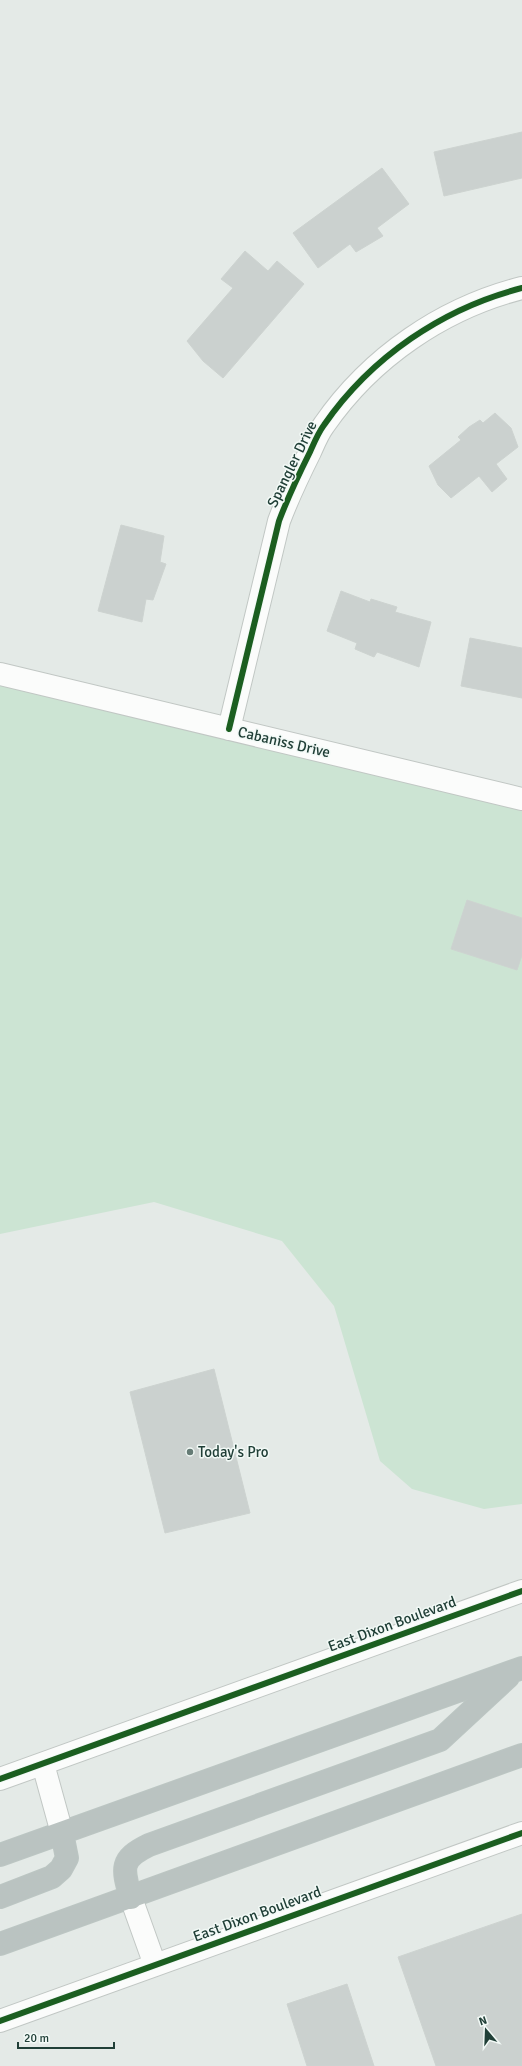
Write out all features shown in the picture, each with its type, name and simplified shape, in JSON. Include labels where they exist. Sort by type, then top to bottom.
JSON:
[{"type":"highway","points":[[0,1855],[518,1669]]},
{"type":"highway","points":[[130,1898],[124,1868],[127,1860],[134,1852],[149,1845],[440,1740],[518,1669]]},
{"type":"highway","points":[[0,1944],[522,1755]]},
{"type":"highway","points":[[0,1897],[57,1873],[67,1858],[62,1833]]},
{"type":"street","name":"Spangler Drive","points":[[229,729],[279,521],[290,492],[323,426],[349,392],[389,355],[428,326],[476,302],[522,288]]},
{"type":"street","name":"Cabaniss Drive","points":[[0,674],[522,799]]},
{"type":"street","name":"East Dixon Boulevard","points":[[0,1779],[522,1591]]},
{"type":"street","points":[[43,1764],[62,1833]]},
{"type":"street","name":"East Dixon Boulevard","points":[[0,2021],[522,1833]]},
{"type":"street","points":[[130,1898],[155,1965]]},
{"type":"green space","points":[[0,674],[522,799],[522,1504],[484,1509],[412,1489],[380,1461],[334,1306],[282,1241],[154,1202],[0,1234]]},
{"type":"building","points":[[522,132],[522,178],[444,196],[434,152]]},
{"type":"building","points":[[382,168],[409,204],[377,228],[383,236],[356,252],[350,244],[318,268],[293,233]]},
{"type":"building","points":[[245,251],[268,271],[277,261],[304,284],[223,378],[203,361],[187,341],[233,288],[221,279]]},
{"type":"building","points":[[495,413],[511,428],[518,447],[496,464],[507,479],[492,492],[479,476],[451,498],[438,485],[429,466],[461,440],[458,437],[469,427],[480,420],[483,423]]},
{"type":"building","points":[[121,525],[164,536],[160,562],[166,564],[153,600],[146,599],[142,622],[98,611]]},
{"type":"building","points":[[341,591],[370,602],[371,599],[397,607],[395,612],[431,622],[419,667],[377,652],[374,657],[355,649],[357,643],[327,631]]},
{"type":"building","points":[[470,638],[522,648],[522,698],[461,686]]},
{"type":"building","points":[[467,900],[522,918],[522,955],[517,970],[451,949]]},
{"type":"building","name":"Today's Pro","points":[[214,1369],[250,1513],[165,1533],[130,1392]]},
{"type":"building","points":[[522,1914],[522,2066],[436,2066],[398,1957]]},
{"type":"building","points":[[347,1984],[374,2066],[307,2066],[287,2004]]},
{"type":"cycle path","points":[[229,729],[279,521],[316,438],[322,428],[343,400],[364,378],[386,357],[411,338],[464,308],[522,288]]},
{"type":"cycle path","points":[[0,1779],[522,1591]]},
{"type":"cycle path","points":[[0,2021],[522,1833]]},
{"type":"place","name":"Today's Pro","points":[[190,1452]]}]
